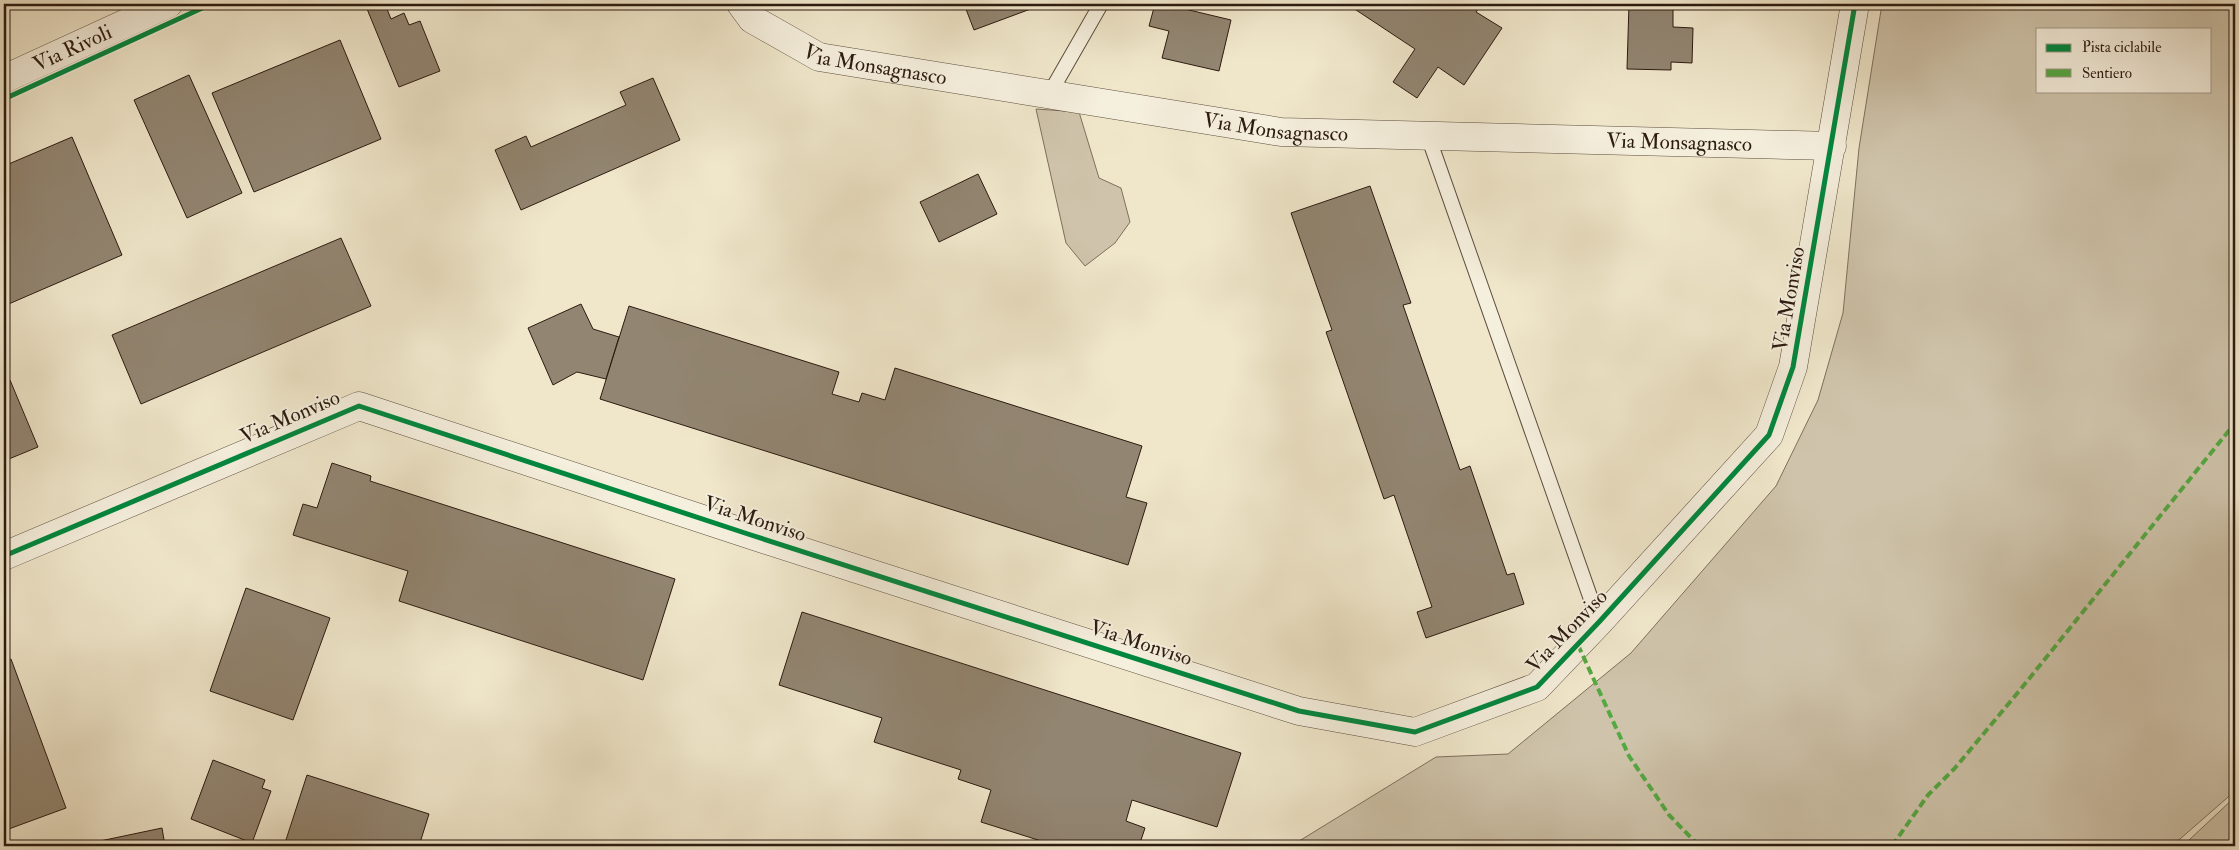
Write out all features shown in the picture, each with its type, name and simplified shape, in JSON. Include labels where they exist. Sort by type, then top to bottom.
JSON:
[{"type":"street","name":"Via Rivoli","points":[[4,79],[168,4]]},
{"type":"street","name":"Via Monsagnasco","points":[[741,4],[752,19],[819,57],[1281,132],[1832,146]]},
{"type":"street","name":"Via Monviso","points":[[4,556],[359,406],[751,535],[1299,710],[1415,732],[1537,687],[1599,622],[1769,435],[1794,367],[1855,4]]},
{"type":"lane","points":[[1050,94],[1101,4]]},
{"type":"lane","points":[[1428,136],[1599,622]]},
{"type":"shaded area","points":[[1882,4],[2235,4],[2235,791],[2172,846],[1291,846],[1436,757],[1508,754],[1631,653],[1776,486],[1818,400],[1843,313],[1859,148]]},
{"type":"shaded area","points":[[1036,109],[1079,112],[1099,178],[1121,188],[1130,222],[1115,243],[1085,266],[1066,243]]},
{"type":"shaded area","points":[[2235,797],[2235,846],[2182,846],[2188,841]]},
{"type":"building","points":[[365,4],[385,4],[391,19],[404,13],[409,25],[420,21],[440,71],[399,87]]},
{"type":"building","points":[[964,4],[1044,4],[974,30]]},
{"type":"building","points":[[1155,4],[1164,4],[1231,20],[1219,71],[1162,58],[1169,31],[1149,26]]},
{"type":"building","points":[[1347,4],[1482,4],[1476,12],[1502,28],[1464,85],[1438,67],[1417,98],[1393,82],[1415,49]]},
{"type":"building","points":[[1629,4],[1673,4],[1673,27],[1693,28],[1692,63],[1671,62],[1671,70],[1627,69]]},
{"type":"building","points":[[340,40],[381,139],[254,192],[212,93]]},
{"type":"building","points":[[189,75],[242,193],[187,218],[134,100]]},
{"type":"building","points":[[653,78],[680,140],[521,210],[495,150],[526,136],[531,147],[626,105],[620,92]]},
{"type":"building","points":[[72,137],[122,255],[4,306],[4,166]]},
{"type":"building","points":[[978,174],[997,214],[939,242],[920,202]]},
{"type":"building","points":[[1370,186],[1411,303],[1403,305],[1460,470],[1470,466],[1507,575],[1514,573],[1524,604],[1426,638],[1417,612],[1432,607],[1394,495],[1384,499],[1326,332],[1332,330],[1291,213]]},
{"type":"building","points":[[341,238],[371,306],[141,404],[112,335]]},
{"type":"building","points":[[581,304],[593,329],[619,337],[606,379],[577,372],[553,385],[528,328]]},
{"type":"building","points":[[629,306],[839,372],[832,394],[859,402],[862,393],[885,400],[895,368],[1142,446],[1126,497],[1147,503],[1128,565],[600,399]]},
{"type":"building","points":[[10,380],[38,447],[4,461],[4,383]]},
{"type":"building","points":[[332,463],[371,476],[370,481],[675,579],[643,680],[399,601],[408,571],[293,535],[303,504],[317,508]]},
{"type":"building","points":[[246,588],[330,618],[293,720],[210,691]]},
{"type":"building","points":[[802,612],[1241,753],[1217,827],[1132,800],[1126,821],[1145,828],[1139,846],[1057,846],[981,822],[991,790],[958,779],[961,770],[874,742],[882,718],[779,685]]},
{"type":"building","points":[[11,659],[66,808],[6,830],[4,823],[4,662]]},
{"type":"building","points":[[213,760],[265,780],[262,788],[271,791],[252,843],[191,819]]},
{"type":"building","points":[[307,775],[429,814],[419,846],[284,846]]},
{"type":"building","points":[[162,828],[165,846],[81,846],[81,845]]},
{"type":"marked path","points":[[1892,846],[1928,795],[1955,768],[2020,690],[2235,423]]},
{"type":"marked path","points":[[1578,645],[1629,756],[1669,815],[1699,846]]},
{"type":"cycle path","points":[[4,99],[211,4]]},
{"type":"cycle path","points":[[4,556],[359,406],[751,535],[1299,711],[1415,732],[1537,687],[1599,622],[1769,435],[1793,367],[1855,4]]}]
